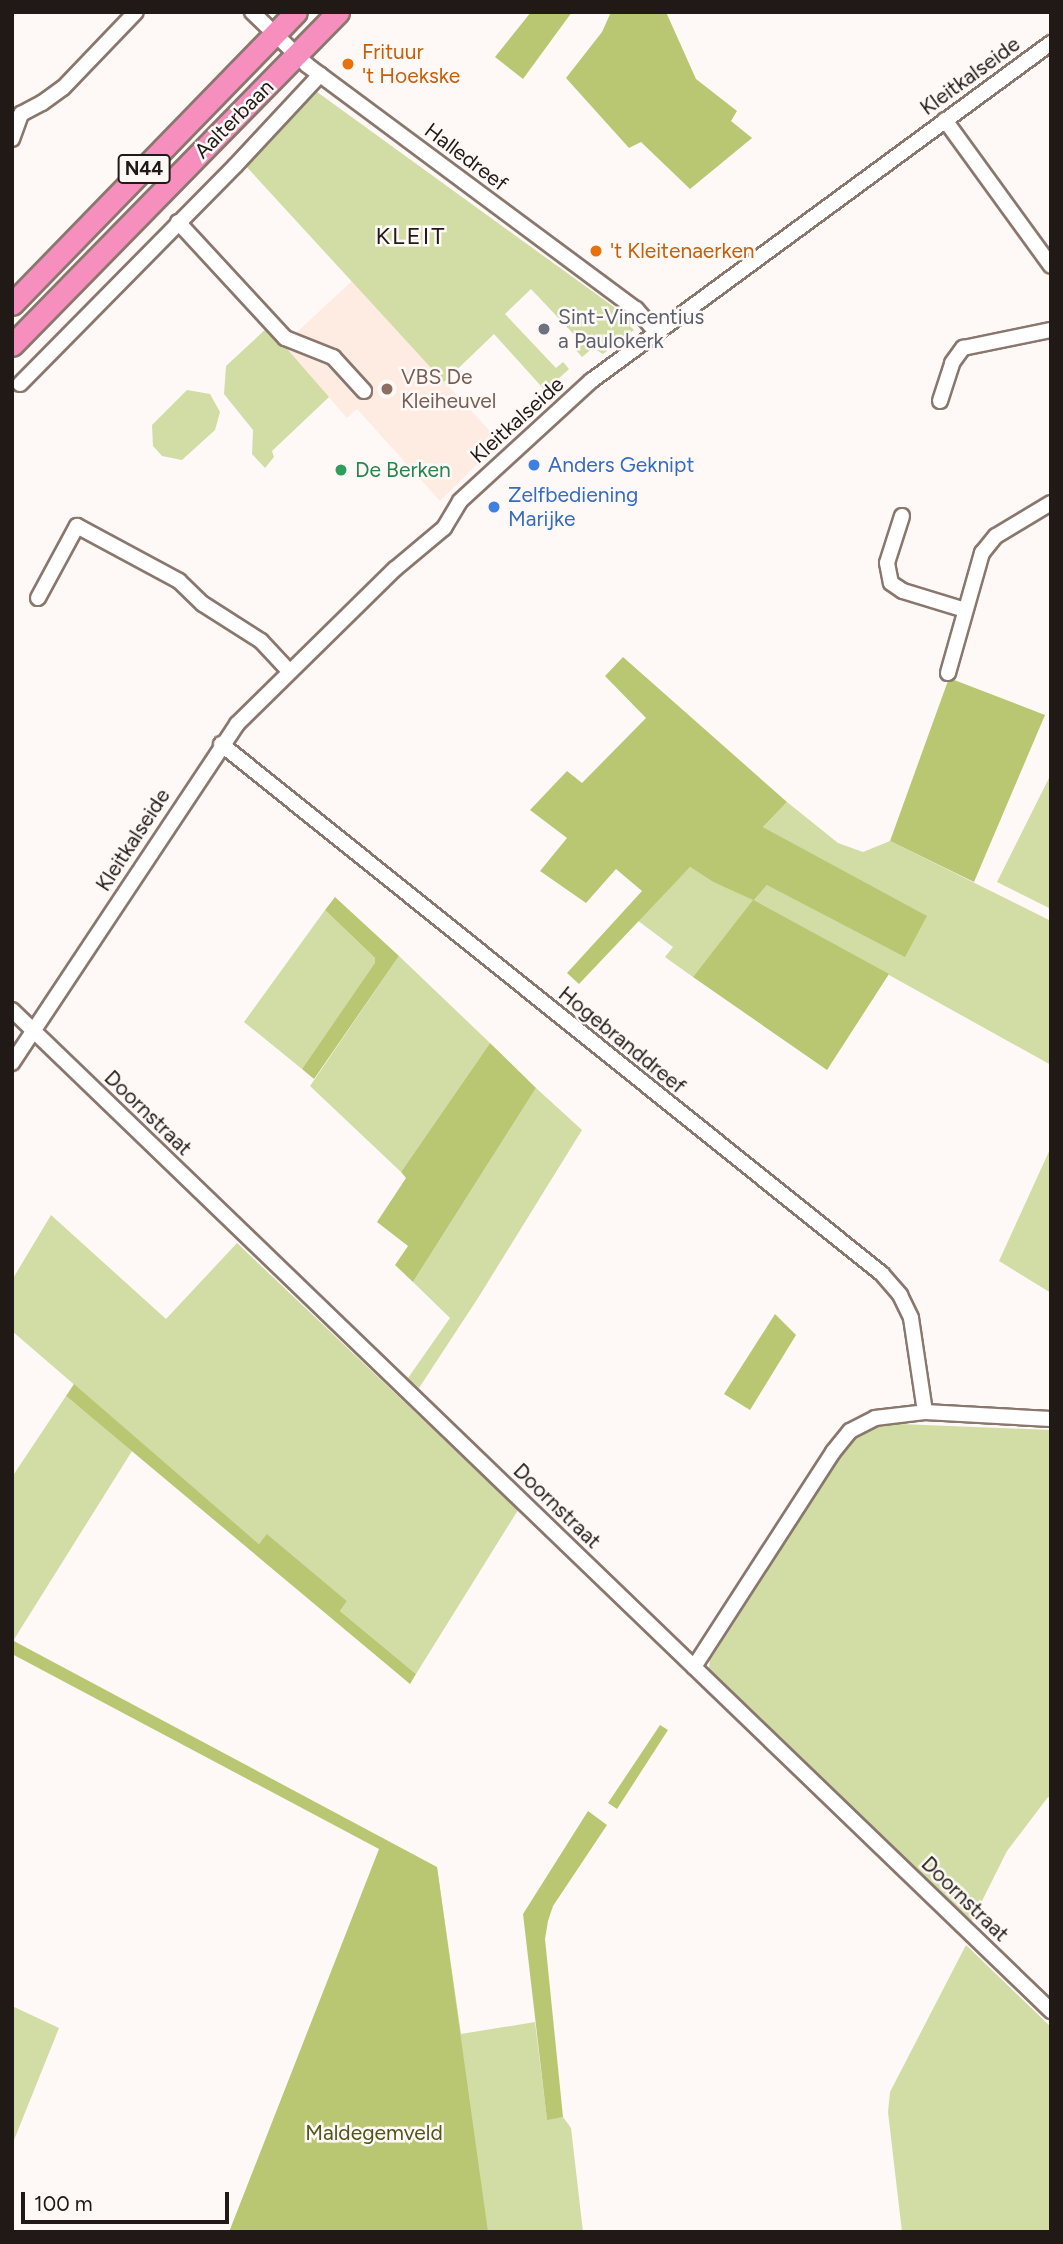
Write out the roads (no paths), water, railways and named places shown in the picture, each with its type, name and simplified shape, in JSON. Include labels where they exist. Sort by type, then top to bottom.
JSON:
[{"type":"highway","name":"Aalterbaan","points":[[12,304],[296,12]]},
{"type":"highway","name":"Aalterbaan","points":[[12,345],[338,12]]},
{"type":"street","points":[[12,139],[16,112],[63,88],[136,12]]},
{"type":"street","name":"Halledreef","points":[[252,12],[320,75],[636,309],[657,333]]},
{"type":"street","name":"Kleitkalseide","points":[[12,1063],[221,744],[237,724],[395,569],[444,528],[460,501],[591,381],[1051,43]]},
{"type":"street","name":"Aalterbaan","points":[[20,384],[320,75]]},
{"type":"street","points":[[945,120],[1051,265]]},
{"type":"street","points":[[178,222],[285,338],[333,357],[364,391]]},
{"type":"street","points":[[940,401],[952,363],[963,348],[1051,330]]},
{"type":"street","points":[[948,673],[978,563],[987,544],[1006,528],[1051,503]]},
{"type":"street","points":[[902,516],[887,563],[891,583],[904,591],[965,610]]},
{"type":"street","points":[[38,598],[78,526],[179,582],[203,604],[261,641],[290,672]]},
{"type":"street","name":"Hogebranddreef","points":[[221,744],[882,1274],[900,1295],[911,1318],[925,1412]]},
{"type":"street","name":"Doornstraat","points":[[12,1010],[1051,2011]]},
{"type":"street","points":[[694,1667],[840,1441],[861,1424],[875,1418],[925,1412],[1051,1419]]},
{"type":"place","name":"Frituur 't Hoekske","points":[[348,64]]},
{"type":"place","name":"'t Kleitenaerken","points":[[596,251]]},
{"type":"place","name":"Sint-Vincentius a Paulokerk","points":[[544,329]]},
{"type":"place","name":"VBS De Kleiheuvel","points":[[387,389]]},
{"type":"place","name":"Anders Geknipt","points":[[534,465]]},
{"type":"place","name":"De Berken","points":[[341,470]]},
{"type":"place","name":"Zelfbediening Marijke","points":[[494,507]]},
{"type":"district","name":"KLEIT","points":[[411,236]]},
{"type":"park label","name":"Maldegemveld","points":[[374,2133]]}]
